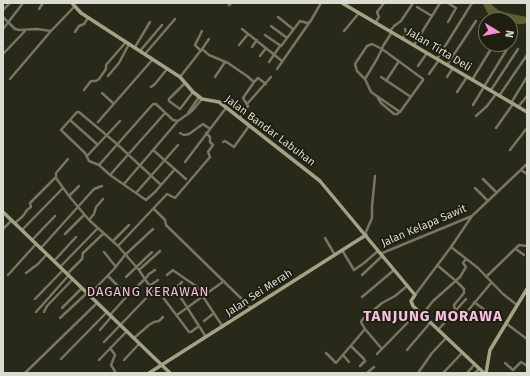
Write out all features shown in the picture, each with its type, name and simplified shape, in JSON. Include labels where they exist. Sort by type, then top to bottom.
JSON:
[{"type":"street","points":[[3,10],[10,3]]},
{"type":"street","points":[[3,28],[23,3]]},
{"type":"street","points":[[39,9],[43,3]]},
{"type":"street","name":"Jalan Bandar Labuhan","points":[[72,3],[88,18],[180,77],[193,92],[201,98],[219,102],[320,181],[415,295]]},
{"type":"street","points":[[277,68],[309,22],[320,3]]},
{"type":"street","name":"Jalan Tirta Deli","points":[[342,3],[527,112]]},
{"type":"street","points":[[349,7],[353,3]]},
{"type":"street","points":[[375,22],[379,18],[377,12],[384,3]]},
{"type":"street","points":[[365,79],[394,26],[401,21],[413,3]]},
{"type":"street","points":[[414,45],[440,3]]},
{"type":"street","points":[[448,3],[456,8],[448,22]]},
{"type":"street","points":[[429,74],[472,3]]},
{"type":"street","points":[[10,79],[51,31],[75,6]]},
{"type":"street","points":[[417,7],[432,16]]},
{"type":"street","points":[[344,31],[359,13]]},
{"type":"street","points":[[3,17],[15,28],[51,31]]},
{"type":"street","points":[[278,17],[293,29]]},
{"type":"street","points":[[75,32],[88,18]]},
{"type":"street","points":[[145,54],[175,19]]},
{"type":"street","points":[[269,62],[301,20],[309,22]]},
{"type":"street","points":[[447,65],[476,21]]},
{"type":"street","points":[[135,47],[150,22]]},
{"type":"street","points":[[140,51],[162,25]]},
{"type":"street","points":[[271,26],[287,38]]},
{"type":"street","points":[[242,29],[282,61]]},
{"type":"street","points":[[403,38],[406,33],[405,29]]},
{"type":"street","points":[[3,54],[25,30]]},
{"type":"street","points":[[202,31],[195,45],[208,55],[225,62],[254,82]]},
{"type":"street","points":[[239,45],[248,34]]},
{"type":"street","points":[[265,35],[281,46]]},
{"type":"street","points":[[180,77],[209,39]]},
{"type":"street","points":[[252,47],[257,40]]},
{"type":"street","points":[[108,76],[119,63],[128,43]]},
{"type":"street","points":[[84,90],[91,81],[96,82],[99,80],[106,69],[106,65],[128,43]]},
{"type":"street","points":[[378,98],[381,103],[396,115],[400,112],[411,97],[423,78],[382,49],[375,45],[369,44],[355,62],[355,68],[365,79],[371,92],[400,112]]},
{"type":"street","points":[[260,56],[266,48]]},
{"type":"street","points":[[472,80],[489,52]]},
{"type":"street","points":[[473,105],[505,52]]},
{"type":"street","points":[[491,90],[516,52]]},
{"type":"street","points":[[418,66],[427,53]]},
{"type":"street","points":[[476,116],[497,95],[527,56]]},
{"type":"street","points":[[98,122],[153,59]]},
{"type":"street","points":[[386,81],[399,61]]},
{"type":"street","points":[[215,77],[225,62]]},
{"type":"street","points":[[447,77],[453,68]]},
{"type":"street","points":[[151,87],[167,69]]},
{"type":"street","points":[[239,118],[248,106],[247,104],[272,77]]},
{"type":"street","points":[[381,77],[411,97]]},
{"type":"street","points":[[457,92],[467,77]]},
{"type":"street","points":[[496,128],[527,77]]},
{"type":"street","points":[[247,104],[243,98],[254,82],[258,78],[266,84]]},
{"type":"street","points":[[185,83],[170,98],[169,101],[180,109],[193,92]]},
{"type":"street","points":[[102,93],[114,104]]},
{"type":"street","points":[[518,107],[527,96]]},
{"type":"street","points":[[124,184],[201,98]]},
{"type":"street","points":[[99,165],[154,104],[174,121],[178,122]]},
{"type":"street","points":[[185,162],[226,108]]},
{"type":"street","points":[[161,185],[129,154],[79,112],[61,131],[87,156],[89,160],[99,165],[110,175],[147,200],[161,185],[174,170]]},
{"type":"street","points":[[110,175],[165,113]]},
{"type":"street","points":[[70,120],[98,145]]},
{"type":"street","points":[[87,156],[120,121]]},
{"type":"street","points":[[180,133],[185,135],[189,134],[203,124],[210,129]]},
{"type":"street","points":[[223,142],[225,141],[234,147],[249,126]]},
{"type":"street","points":[[510,150],[527,128]]},
{"type":"street","points":[[118,246],[167,194],[175,198],[210,157],[208,152],[213,145],[210,142],[210,137],[206,133]]},
{"type":"street","points":[[136,193],[178,145]]},
{"type":"street","points":[[153,150],[186,179]]},
{"type":"street","points":[[3,229],[23,216],[31,207],[30,204],[56,177],[56,172],[68,159]]},
{"type":"street","name":"Jalan Kelapa Sawit","points":[[380,254],[472,216],[527,164]]},
{"type":"street","points":[[521,170],[527,174]]},
{"type":"street","points":[[365,235],[372,218],[375,176]]},
{"type":"street","points":[[56,177],[78,208],[118,246],[139,270],[146,279],[152,292],[157,297],[162,296],[174,289],[182,282]]},
{"type":"street","points":[[483,179],[497,192]]},
{"type":"street","points":[[69,196],[79,186]]},
{"type":"street","points":[[41,248],[94,189],[102,186]]},
{"type":"street","points":[[22,230],[63,188]]},
{"type":"street","points":[[476,188],[488,201]]},
{"type":"street","points":[[89,220],[94,214],[96,207],[103,200]]},
{"type":"street","points":[[154,209],[165,220],[169,228],[251,309]]},
{"type":"street","points":[[3,212],[170,373]]},
{"type":"street","points":[[65,234],[84,214]]},
{"type":"street","points":[[32,240],[55,216]]},
{"type":"street","points":[[472,216],[451,248],[415,295],[411,303],[430,323],[485,373]]},
{"type":"street","points":[[113,241],[129,225]]},
{"type":"street","points":[[35,299],[98,228]]},
{"type":"street","points":[[60,318],[108,276],[125,255],[153,229]]},
{"type":"street","points":[[36,312],[82,259],[83,253],[104,233]]},
{"type":"street","name":"Jalan Sei Merah","points":[[149,373],[365,235]]},
{"type":"street","points":[[54,261],[76,237]]},
{"type":"street","points":[[325,238],[335,255]]},
{"type":"street","points":[[8,275],[36,244]]},
{"type":"street","points":[[486,277],[519,245],[527,246]]},
{"type":"street","points":[[451,248],[466,259],[517,306]]},
{"type":"street","points":[[516,249],[524,255]]},
{"type":"street","points":[[342,250],[354,270],[380,254]]},
{"type":"street","points":[[139,270],[160,251]]},
{"type":"street","points":[[104,252],[116,267]]},
{"type":"street","points":[[126,277],[152,252]]},
{"type":"street","points":[[26,273],[38,264],[47,254]]},
{"type":"street","points":[[362,275],[380,254]]},
{"type":"street","points":[[377,354],[456,280],[466,267],[463,263],[466,259]]},
{"type":"street","points":[[437,265],[456,280],[464,291],[455,304],[455,312]]},
{"type":"street","points":[[100,330],[127,295],[155,270]]},
{"type":"street","points":[[362,297],[394,270]]},
{"type":"street","points":[[167,275],[174,271],[196,286],[223,327]]},
{"type":"street","points":[[108,276],[127,295]]},
{"type":"street","points":[[44,312],[47,306],[73,279]]},
{"type":"street","points":[[149,286],[158,280]]},
{"type":"street","points":[[177,315],[224,281]]},
{"type":"street","points":[[466,313],[491,283]]},
{"type":"street","points":[[382,349],[361,322],[382,303],[389,300],[407,286]]},
{"type":"street","points":[[62,308],[82,288]]},
{"type":"street","points":[[174,289],[183,298],[206,337]]},
{"type":"street","points":[[485,373],[490,350],[527,289]]},
{"type":"street","points":[[104,342],[152,292]]},
{"type":"street","points":[[162,296],[190,332],[199,326]]},
{"type":"street","points":[[438,330],[466,299]]},
{"type":"street","points":[[474,302],[501,322]]},
{"type":"street","points":[[25,373],[97,303]]},
{"type":"street","points":[[62,359],[107,312]]},
{"type":"street","points":[[204,321],[214,313]]},
{"type":"street","points":[[134,338],[149,325],[154,322],[159,322],[163,318]]},
{"type":"street","points":[[407,350],[430,323]]},
{"type":"street","points":[[507,324],[527,339]]},
{"type":"street","points":[[326,354],[336,363],[365,328]]},
{"type":"street","points":[[99,360],[127,331]]},
{"type":"street","points":[[418,373],[432,353],[446,338]]},
{"type":"street","points":[[124,360],[139,344]]},
{"type":"street","points":[[351,346],[365,361],[360,366]]},
{"type":"street","points":[[110,348],[115,355],[111,366],[116,373]]},
{"type":"street","points":[[443,373],[462,353]]},
{"type":"street","points":[[342,355],[349,362]]},
{"type":"street","points":[[505,363],[513,370],[521,362],[527,366]]},
{"type":"street","points":[[467,373],[475,364]]},
{"type":"street","points":[[367,373],[374,367]]},
{"type":"street","points":[[475,373],[480,368]]},
{"type":"shaded area","points":[[484,3],[490,3],[498,10],[503,12],[490,12]]},
{"type":"shaded area","points":[[518,15],[527,17],[527,24],[518,20]]},
{"type":"waterway","points":[[485,3],[490,12]]},
{"type":"waterway","points":[[518,22],[527,21]]},
{"type":"district","name":"DAGANG KERAWAN","points":[[148,292]]},
{"type":"district","name":"TANJUNG MORAWA","points":[[433,317]]}]
